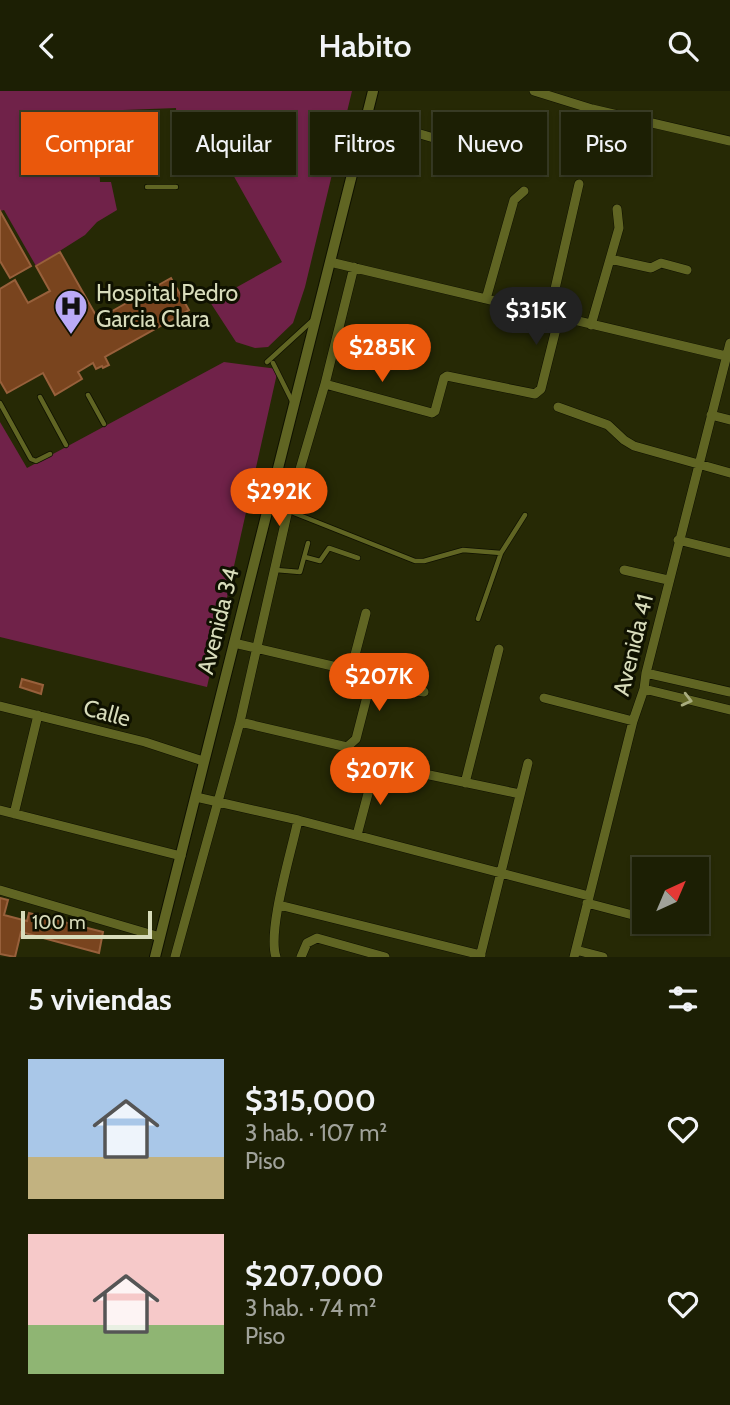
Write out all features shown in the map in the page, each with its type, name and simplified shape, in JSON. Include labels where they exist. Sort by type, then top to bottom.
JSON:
[{"type":"street","name":"Avenida 34","points":[[368,112],[373,91]]},
{"type":"street","points":[[534,91],[592,109],[730,141]]},
{"type":"street","name":"Avenida 34","points":[[155,957],[352,175]]},
{"type":"street","points":[[325,384],[432,413],[447,376],[535,394],[541,389],[579,184]]},
{"type":"street","points":[[486,299],[514,200],[524,191]]},
{"type":"street","points":[[591,325],[619,228],[617,209]]},
{"type":"street","points":[[610,259],[651,268],[661,263],[687,270]]},
{"type":"street","points":[[330,262],[591,325],[727,362]]},
{"type":"street","points":[[175,957],[240,722],[288,510],[325,384],[354,267]]},
{"type":"street","name":"Avenida 41","points":[[575,954],[730,343]]},
{"type":"street","points":[[558,407],[608,425],[634,446],[730,473]]},
{"type":"street","points":[[711,415],[730,420]]},
{"type":"street","points":[[678,540],[730,553]]},
{"type":"street","points":[[624,570],[668,580]]},
{"type":"street","points":[[351,670],[366,613]]},
{"type":"street","points":[[234,643],[371,675],[356,739],[347,747],[240,722]]},
{"type":"street","points":[[465,783],[499,649]]},
{"type":"street","points":[[646,673],[730,692]]},
{"type":"street","points":[[371,684],[424,692]]},
{"type":"street","points":[[644,689],[730,710]]},
{"type":"street","points":[[544,698],[633,721]]},
{"type":"street","name":"Calle","points":[[0,706],[204,761]]},
{"type":"street","points":[[14,814],[38,715]]},
{"type":"street","points":[[279,905],[480,956],[528,763]]},
{"type":"street","points":[[357,835],[373,771],[377,767],[390,766],[520,794]]},
{"type":"street","points":[[196,797],[357,835],[588,899],[632,914]]},
{"type":"street","points":[[0,810],[181,856]]},
{"type":"street","points":[[276,957],[273,945],[279,905],[298,820]]},
{"type":"street","points":[[0,890],[160,937]]},
{"type":"street","points":[[301,957],[307,943],[317,938],[385,957]]},
{"type":"street","points":[[575,954],[603,957]]},
{"type":"lane","points":[[147,187],[176,187]]},
{"type":"lane","points":[[267,362],[316,317]]},
{"type":"lane","points":[[273,363],[294,405]]},
{"type":"lane","points":[[88,395],[104,423]]},
{"type":"lane","points":[[40,397],[66,445]]},
{"type":"lane","points":[[0,403],[31,459],[36,461],[50,454]]},
{"type":"lane","points":[[288,510],[415,561],[463,551],[501,553]]},
{"type":"lane","points":[[478,619],[501,553],[525,515]]},
{"type":"lane","points":[[275,569],[298,573],[302,570],[309,543]]},
{"type":"lane","points":[[305,557],[320,561],[329,548],[358,558]]},
{"type":"shaded area","points":[[0,91],[352,91],[347,112],[310,112],[310,175],[332,175],[305,287],[293,323],[268,347],[255,348],[236,342],[210,302],[282,262],[233,175],[296,175],[296,112],[176,112],[176,108],[21,112],[21,175],[100,175],[100,182],[111,182],[117,210],[97,222],[85,235],[36,266],[4,210],[0,211]]},
{"type":"shaded area","points":[[224,362],[278,369],[207,687],[0,637],[0,422],[27,468]]},
{"type":"building","points":[[0,211],[31,266],[10,278],[0,261]]},
{"type":"building","name":"Hospital Pedro Garcia Clara","points":[[60,252],[98,319],[171,278],[189,310],[105,357],[109,365],[96,369],[93,363],[78,372],[82,379],[55,395],[43,373],[7,393],[0,381],[0,289],[15,280],[28,303],[50,291],[36,266]]},
{"type":"building","points":[[22,679],[43,685],[41,694],[20,687]]},
{"type":"building","points":[[0,898],[8,900],[4,915],[27,921],[29,913],[103,932],[99,953],[21,932],[15,957],[0,954]]},
{"type":"place","name":"Hospital Pedro Garcia Clara","points":[[71,336]]}]
